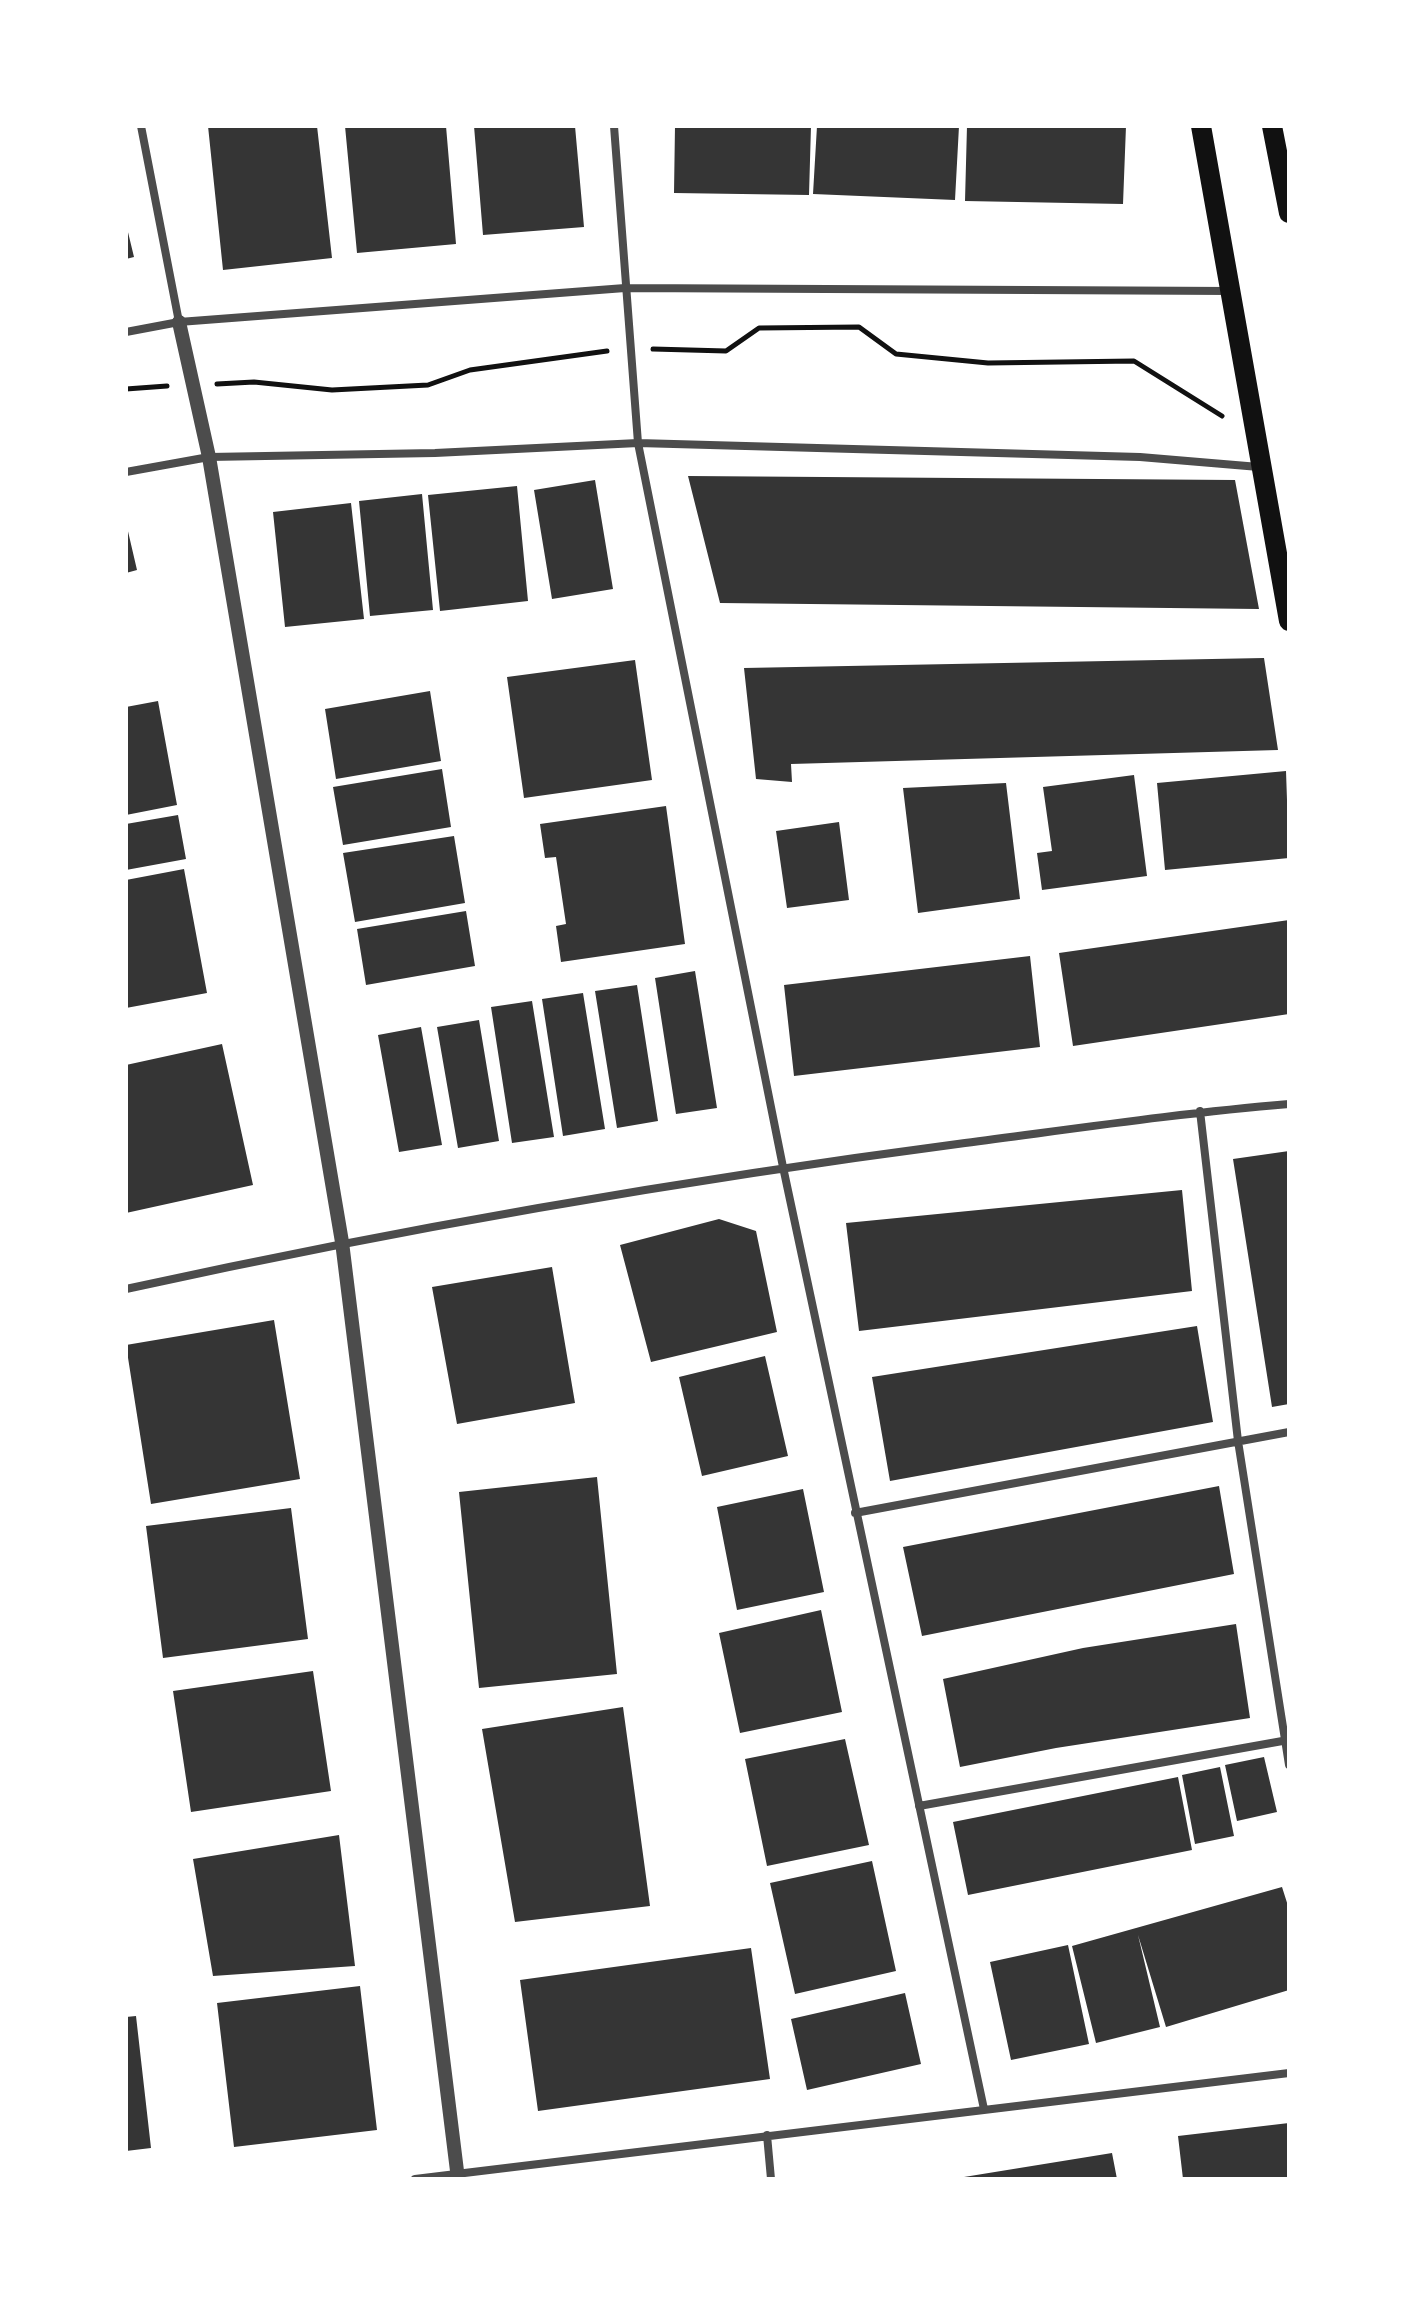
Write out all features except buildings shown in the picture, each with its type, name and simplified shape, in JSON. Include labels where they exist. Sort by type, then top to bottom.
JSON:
[{"type":"main road","points":[[1201,126],[1289,621]]},
{"type":"main road","points":[[1272,126],[1289,213]]},
{"type":"street","points":[[141,126],[209,457],[342,1242],[458,2176]]},
{"type":"street","points":[[614,126],[638,443],[783,1167],[984,2109]]},
{"type":"street","points":[[126,332],[179,322],[625,288],[1231,291]]},
{"type":"street","points":[[126,472],[209,457],[638,443],[1140,457],[1262,467]]},
{"type":"street","points":[[126,1289],[342,1242],[783,1167],[1200,1111],[1289,1104]]},
{"type":"street","points":[[1200,1111],[1238,1441],[1289,1765]]},
{"type":"street","points":[[855,1513],[1289,1432]]},
{"type":"street","points":[[919,1806],[1286,1740]]},
{"type":"street","points":[[415,2179],[1289,2073]]},
{"type":"street","points":[[767,2135],[771,2179]]},
{"type":"path","points":[[126,389],[254,382],[332,390],[428,385],[470,370],[630,348],[726,351],[759,328],[859,327],[896,354],[988,363],[1134,361],[1257,438]]}]
